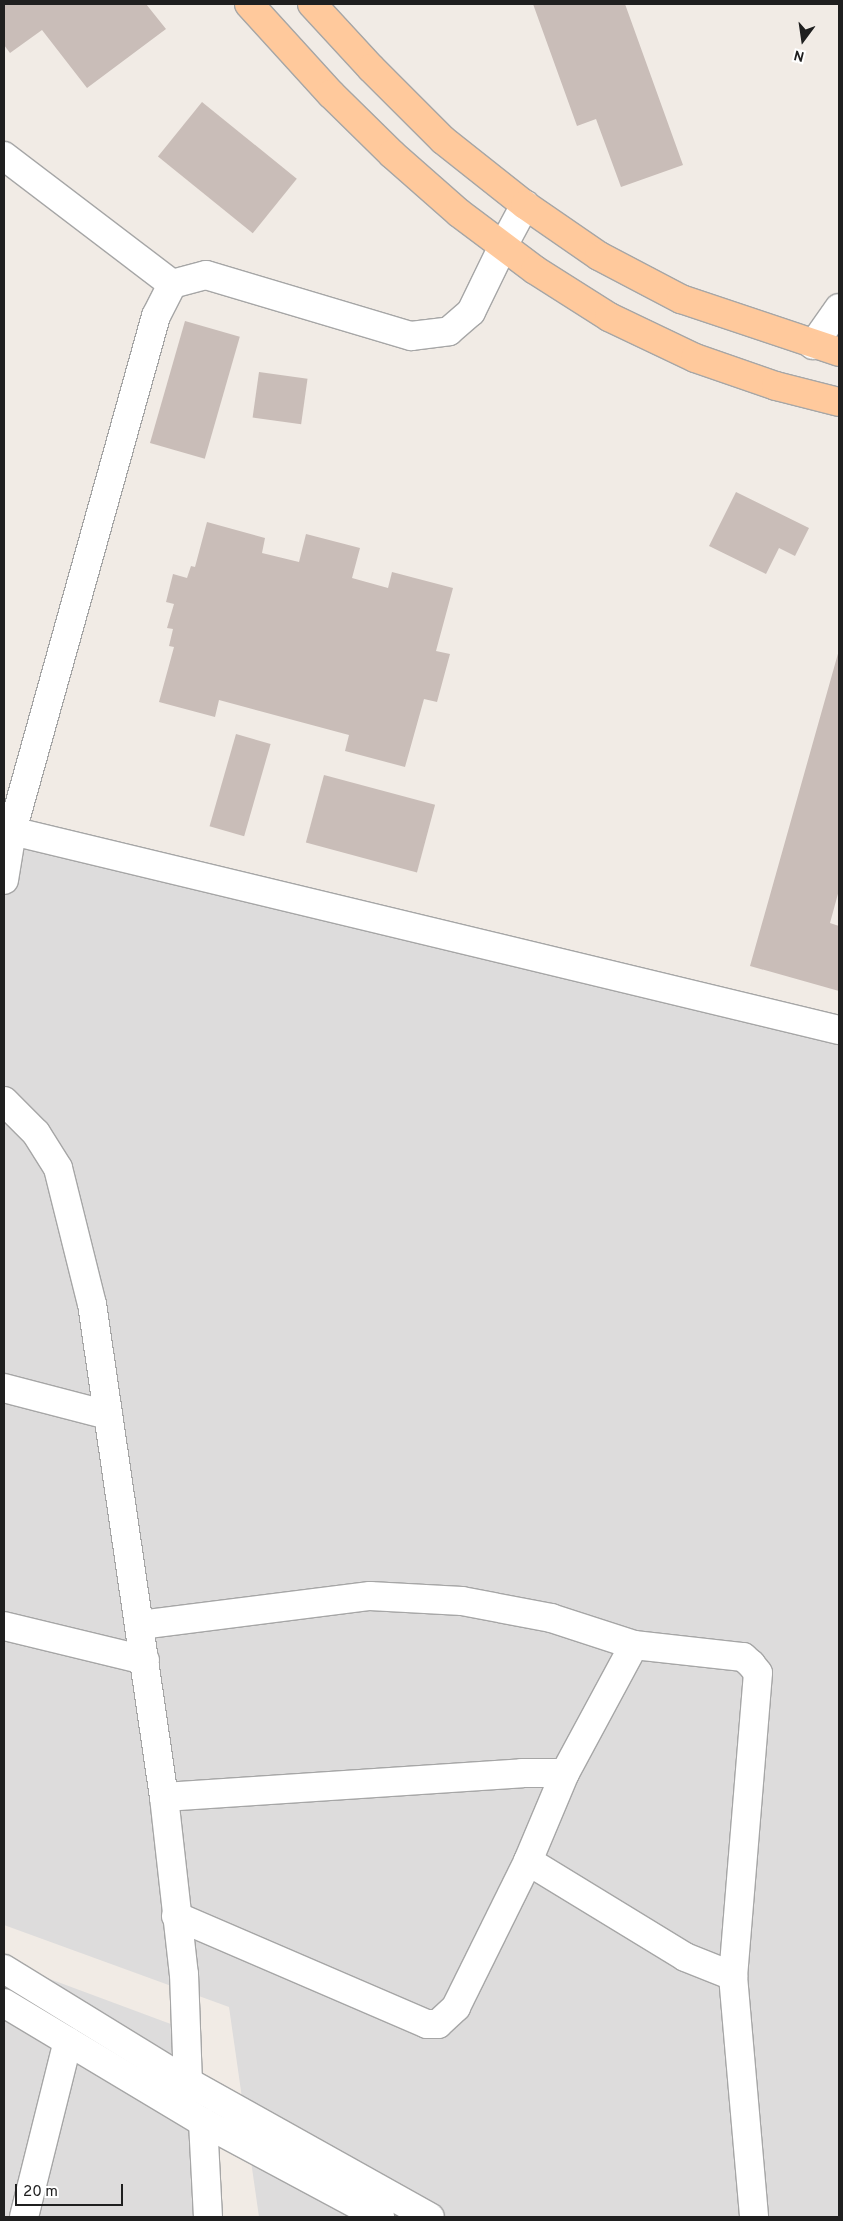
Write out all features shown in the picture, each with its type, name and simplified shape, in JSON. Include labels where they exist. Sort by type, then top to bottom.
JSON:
[{"type":"main road","points":[[249,4],[331,94],[392,154],[459,213],[535,270],[609,317],[695,358],[776,386],[839,402]]},
{"type":"main road","points":[[312,4],[371,68],[443,140],[526,205],[599,256],[681,299],[813,345],[839,352]]},
{"type":"street","points":[[4,156],[172,284]]},
{"type":"street","points":[[4,880],[12,831],[156,316],[172,284],[206,275],[411,336],[449,331],[471,312],[503,246],[526,205]]},
{"type":"street","points":[[813,345],[839,308]]},
{"type":"street","points":[[12,831],[839,1030]]},
{"type":"street","points":[[4,1101],[36,1133],[58,1168],[92,1304],[164,1797],[184,1974],[188,2082]]},
{"type":"street","points":[[4,1388],[108,1415]]},
{"type":"street","points":[[140,1625],[370,1596],[462,1601],[551,1618],[634,1645],[743,1657],[758,1673],[733,1976],[754,2217]]},
{"type":"street","points":[[4,1626],[145,1660]]},
{"type":"street","points":[[176,1916],[427,2024],[438,2024],[456,2007],[528,1862],[565,1773],[634,1645]]},
{"type":"street","points":[[164,1797],[522,1773],[565,1773]]},
{"type":"street","points":[[528,1862],[686,1957],[733,1976]]},
{"type":"street","points":[[4,1969],[188,2082],[430,2217]]},
{"type":"street","points":[[4,2003],[203,2122],[380,2217]]},
{"type":"street","points":[[24,2217],[68,2041]]},
{"type":"street","points":[[203,2122],[208,2217]]},
{"type":"shaded area","points":[[4,835],[839,1022],[839,2217],[259,2217],[229,2007],[4,1925]]},
{"type":"shaded area","points":[[4,1962],[195,2033],[220,2217],[4,2217]]},
{"type":"building","points":[[4,4],[146,4],[166,29],[87,88],[42,30],[10,53],[4,45]]},
{"type":"building","points":[[533,4],[625,4],[683,165],[621,187],[596,119],[577,126]]},
{"type":"building","points":[[202,102],[297,179],[253,233],[158,156]]},
{"type":"building","points":[[185,321],[240,337],[205,459],[150,443]]},
{"type":"building","points":[[259,372],[308,379],[301,424],[253,418]]},
{"type":"building","points":[[736,492],[809,528],[795,556],[779,548],[766,574],[709,546]]},
{"type":"building","points":[[207,522],[265,538],[262,553],[299,562],[306,534],[360,548],[352,578],[388,588],[392,572],[453,588],[436,651],[450,654],[437,702],[424,699],[405,767],[345,751],[349,735],[219,700],[215,717],[159,702],[174,647],[169,646],[173,629],[167,628],[174,604],[166,602],[173,574],[187,578],[191,566],[195,567]]},
{"type":"building","points":[[839,650],[839,890],[830,923],[839,926],[839,991],[750,966]]},
{"type":"building","points":[[236,734],[271,744],[244,836],[210,826]]},
{"type":"building","points":[[324,775],[435,805],[417,872],[306,843]]}]
